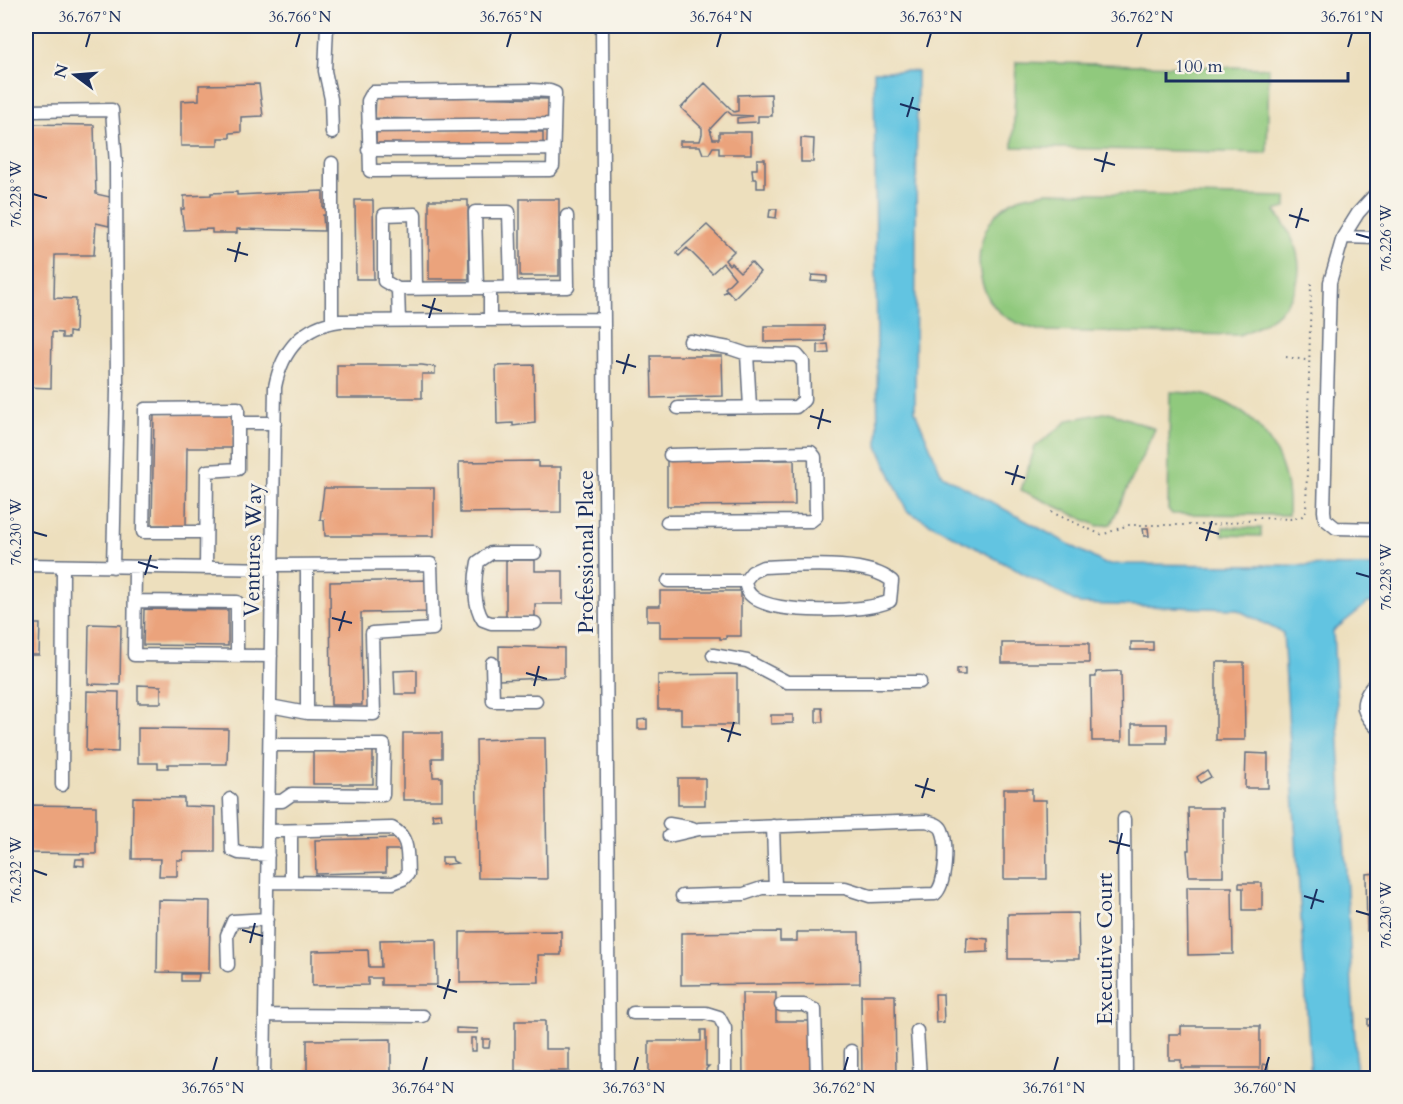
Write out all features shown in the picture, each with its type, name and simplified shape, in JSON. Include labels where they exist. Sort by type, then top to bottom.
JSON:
[{"type":"street","points":[[327,26],[325,71],[331,99],[332,133]]},
{"type":"street","name":"Professional Place","points":[[602,26],[609,1078]]},
{"type":"street","points":[[531,90],[555,93],[555,119],[552,124],[553,166],[545,171],[377,173],[369,168],[369,98],[376,91],[531,90]]},
{"type":"street","points":[[26,111],[112,110],[116,164],[117,390],[113,567]]},
{"type":"street","points":[[368,126],[552,124]]},
{"type":"street","points":[[368,150],[553,149]]},
{"type":"street","points":[[332,163],[332,322]]},
{"type":"street","points":[[1377,191],[1358,213],[1343,237],[1330,282],[1324,511],[1325,519],[1336,528],[1377,529]]},
{"type":"street","points":[[477,288],[476,212],[509,212],[511,288]]},
{"type":"street","points":[[416,289],[415,214],[384,215],[384,281],[398,290],[568,287],[567,216]]},
{"type":"street","points":[[1343,237],[1377,238]]},
{"type":"street","points":[[490,288],[490,320]]},
{"type":"street","points":[[398,290],[399,321]]},
{"type":"street","name":"Ventures Way","points":[[264,1078],[275,387],[284,356],[303,335],[313,328],[332,322],[604,319]]},
{"type":"street","points":[[678,408],[801,405],[805,394],[803,362],[797,354],[747,354],[690,340]]},
{"type":"street","points":[[747,354],[750,407]]},
{"type":"street","points":[[206,532],[143,532],[145,409],[238,408],[238,469],[207,471],[206,568]]},
{"type":"street","points":[[238,423],[275,423]]},
{"type":"street","points":[[667,522],[811,521],[816,517],[815,457],[811,452],[670,455]]},
{"type":"street","points":[[535,553],[490,553],[478,562],[476,571],[477,604],[483,620],[491,623],[535,623]]},
{"type":"street","points":[[26,565],[206,568],[431,564],[433,629],[372,633],[374,714],[307,712],[270,706]]},
{"type":"street","points":[[307,565],[307,712]]},
{"type":"street","points":[[63,566],[63,785]]},
{"type":"street","points":[[135,567],[134,655],[271,656]]},
{"type":"street","points":[[763,567],[861,568],[883,573],[892,581],[892,592],[890,601],[864,608],[776,606],[753,597],[747,590],[746,580],[752,572],[763,567]]},
{"type":"street","points":[[668,582],[746,580]]},
{"type":"street","points":[[135,601],[237,602],[237,656]]},
{"type":"street","points":[[713,655],[747,661],[787,682],[920,682]]},
{"type":"street","points":[[492,663],[492,701],[536,701]]},
{"type":"street","points":[[1376,683],[1366,694],[1363,709],[1367,720],[1377,729]]},
{"type":"street","points":[[269,801],[282,801],[292,794],[383,795],[384,745],[270,745]]},
{"type":"street","points":[[230,799],[229,842],[232,850],[268,855]]},
{"type":"street","name":"Executive Court","points":[[1124,819],[1126,1078]]},
{"type":"street","points":[[669,830],[926,821],[942,829],[944,839],[944,880],[941,889],[935,894],[870,896],[845,888],[762,888],[744,894],[682,896]]},
{"type":"street","points":[[773,826],[775,888]]},
{"type":"street","points":[[267,882],[393,883],[408,874],[406,840],[400,832],[392,828],[268,831]]},
{"type":"street","points":[[291,831],[291,882]]},
{"type":"street","points":[[228,965],[227,936],[233,921],[267,919]]},
{"type":"street","points":[[781,1005],[804,1005],[815,1010],[817,1078]]},
{"type":"street","points":[[633,1012],[706,1013],[719,1017],[725,1028],[725,1077]]},
{"type":"street","points":[[265,1015],[423,1016]]},
{"type":"street","points":[[917,1031],[920,1078]]},
{"type":"street","points":[[851,1051],[851,1078]]},
{"type":"path","points":[[1051,512],[1102,535],[1128,525],[1215,525],[1260,518],[1290,519],[1306,513],[1311,283]]},
{"type":"path","points":[[1286,357],[1306,360]]},
{"type":"green space","points":[[1016,62],[1269,68],[1267,153],[1013,147]]},
{"type":"green space","points":[[1046,192],[1286,197],[1286,208],[1275,211],[1288,231],[1296,250],[1299,268],[1297,284],[1290,299],[1278,313],[1261,325],[1239,335],[1041,331],[1021,325],[998,310],[985,291],[979,261],[981,245],[994,217],[1005,206],[1019,198]]},
{"type":"green space","points":[[1170,392],[1196,393],[1211,397],[1246,415],[1259,428],[1271,443],[1285,477],[1288,515],[1172,514],[1168,509]]},
{"type":"green space","points":[[1109,412],[1155,429],[1111,524],[1098,526],[1021,490],[1035,447],[1069,420]]},
{"type":"green space","points":[[1223,527],[1261,528],[1261,536],[1223,535]]},
{"type":"water","points":[[874,71],[917,71],[915,411],[942,475],[1105,564],[1377,566],[1377,603],[1368,603],[1333,631],[1357,1078],[1311,1078],[1283,633],[1236,609],[1080,604],[907,511],[878,446]]},
{"type":"building","points":[[705,83],[734,112],[738,111],[738,95],[771,94],[772,116],[758,116],[758,122],[737,123],[737,118],[752,116],[732,115],[727,111],[710,129],[713,139],[719,139],[719,132],[751,132],[751,154],[719,154],[719,147],[713,147],[709,154],[703,154],[700,146],[680,146],[680,141],[700,141],[702,128],[681,108]]},
{"type":"building","points":[[259,84],[263,116],[241,117],[241,132],[230,133],[230,138],[218,138],[218,146],[181,146],[181,101],[199,100],[199,85]]},
{"type":"building","points":[[376,95],[549,99],[548,122],[375,118]]},
{"type":"building","points":[[26,124],[94,125],[96,194],[110,197],[109,226],[96,223],[94,255],[55,255],[54,298],[76,299],[75,333],[69,332],[69,338],[62,338],[62,333],[52,332],[51,388],[26,387]]},
{"type":"building","points":[[376,128],[543,132],[543,147],[376,143]]},
{"type":"building","points":[[801,138],[814,139],[813,162],[801,162]]},
{"type":"building","points":[[757,159],[765,159],[765,188],[757,188],[757,179],[753,179],[752,169],[757,169]]},
{"type":"building","points":[[323,191],[323,208],[326,208],[326,215],[323,215],[324,231],[237,229],[237,233],[212,233],[212,229],[184,230],[181,209],[184,209],[184,196],[237,192],[237,195]]},
{"type":"building","points":[[520,199],[559,199],[559,276],[520,276]]},
{"type":"building","points":[[355,200],[373,200],[374,279],[356,279]]},
{"type":"building","points":[[429,200],[468,200],[469,279],[429,279]]},
{"type":"building","points":[[770,209],[777,209],[776,218],[769,217]]},
{"type":"building","points":[[707,225],[734,251],[725,260],[729,265],[731,263],[740,272],[751,262],[760,272],[734,298],[728,291],[723,293],[735,278],[723,263],[712,273],[687,248],[679,256],[676,253]]},
{"type":"building","points":[[812,275],[827,276],[827,282],[811,281]]},
{"type":"building","points":[[764,326],[824,326],[825,341],[764,342]]},
{"type":"building","points":[[828,344],[829,353],[818,354],[818,345]]},
{"type":"building","points":[[651,356],[722,356],[723,396],[652,398]]},
{"type":"building","points":[[1372,360],[1378,360],[1378,399],[1372,399]]},
{"type":"building","points":[[337,365],[422,365],[435,367],[435,374],[422,374],[422,398],[337,398]]},
{"type":"building","points":[[534,365],[535,423],[513,426],[513,423],[497,424],[496,366]]},
{"type":"building","points":[[154,413],[234,415],[233,448],[187,448],[186,526],[152,525]]},
{"type":"building","points":[[667,460],[794,460],[795,505],[667,506]]},
{"type":"building","points":[[538,461],[538,467],[561,467],[561,512],[460,513],[459,462]]},
{"type":"building","points":[[324,488],[434,488],[434,536],[325,536],[324,520],[320,520]]},
{"type":"building","points":[[1143,528],[1148,528],[1149,536],[1144,536]]},
{"type":"building","points":[[506,560],[535,560],[535,571],[563,571],[563,604],[535,604],[535,617],[506,617]]},
{"type":"building","points":[[428,580],[428,612],[361,613],[362,705],[331,705],[330,582]]},
{"type":"building","points":[[660,591],[741,591],[741,636],[726,636],[726,639],[720,639],[720,637],[660,637],[660,621],[647,621],[647,606],[660,606]]},
{"type":"building","points":[[144,609],[228,610],[228,646],[143,645]]},
{"type":"building","points":[[26,624],[40,624],[39,655],[26,655]]},
{"type":"building","points":[[89,624],[121,625],[120,685],[88,684]]},
{"type":"building","points":[[1131,642],[1153,642],[1153,650],[1131,650]]},
{"type":"building","points":[[1002,643],[1089,643],[1089,663],[1002,663]]},
{"type":"building","points":[[499,646],[564,648],[564,677],[499,680]]},
{"type":"building","points":[[1216,662],[1244,662],[1245,740],[1216,740]]},
{"type":"building","points":[[965,668],[965,675],[957,675],[957,669]]},
{"type":"building","points":[[417,670],[417,694],[395,694],[394,671]]},
{"type":"building","points":[[1121,671],[1122,741],[1092,741],[1091,677],[1096,677],[1096,672]]},
{"type":"building","points":[[737,674],[737,725],[681,725],[681,709],[658,709],[658,675]]},
{"type":"building","points":[[138,685],[161,686],[161,703],[138,703]]},
{"type":"building","points":[[87,691],[119,692],[118,752],[86,751]]},
{"type":"building","points":[[816,708],[822,708],[823,722],[816,722]]},
{"type":"building","points":[[771,715],[793,715],[793,723],[771,724]]},
{"type":"building","points":[[647,719],[647,729],[638,729],[638,720]]},
{"type":"building","points":[[1132,724],[1167,724],[1167,743],[1132,743]]},
{"type":"building","points":[[138,728],[228,729],[227,764],[168,764],[168,768],[158,768],[158,763],[138,763]]},
{"type":"building","points":[[403,733],[442,733],[442,758],[432,758],[433,777],[442,777],[442,800],[403,800]]},
{"type":"building","points":[[545,738],[547,879],[478,878],[476,740]]},
{"type":"building","points":[[373,750],[373,784],[313,784],[313,751]]},
{"type":"building","points":[[1246,753],[1268,754],[1268,788],[1245,788]]},
{"type":"building","points":[[1207,770],[1211,777],[1200,783],[1197,777]]},
{"type":"building","points":[[678,778],[705,778],[705,805],[678,805]]},
{"type":"building","points":[[1004,789],[1032,789],[1032,800],[1046,800],[1047,879],[1004,879]]},
{"type":"building","points":[[133,797],[184,798],[184,806],[215,807],[215,852],[183,852],[183,860],[177,860],[177,876],[159,876],[160,859],[132,859]]},
{"type":"building","points":[[26,805],[96,806],[96,854],[26,853]]},
{"type":"building","points":[[1188,808],[1223,808],[1223,876],[1189,876]]},
{"type":"building","points":[[441,813],[442,819],[433,820],[432,814]]},
{"type":"building","points":[[400,838],[400,850],[386,850],[386,872],[316,874],[315,840]]},
{"type":"building","points":[[442,857],[452,857],[457,863],[442,865]]},
{"type":"building","points":[[76,859],[84,859],[84,866],[75,865]]},
{"type":"building","points":[[1378,873],[1378,931],[1367,931],[1366,874]]},
{"type":"building","points":[[1239,883],[1262,883],[1262,910],[1243,910],[1243,888],[1239,888]]},
{"type":"building","points":[[1187,887],[1232,887],[1233,954],[1188,955]]},
{"type":"building","points":[[158,900],[210,901],[209,973],[157,972]]},
{"type":"building","points":[[1078,913],[1079,959],[1008,959],[1008,914]]},
{"type":"building","points":[[561,931],[561,955],[538,955],[539,982],[460,983],[460,932]]},
{"type":"building","points":[[780,932],[780,941],[797,941],[797,932],[859,932],[860,983],[681,985],[681,933]]},
{"type":"building","points":[[967,937],[988,939],[988,952],[966,953]]},
{"type":"building","points":[[436,939],[437,985],[381,985],[381,978],[368,978],[368,985],[312,986],[312,951],[368,950],[369,967],[381,967],[380,940]]},
{"type":"building","points":[[181,974],[199,974],[198,981],[181,981]]},
{"type":"building","points":[[742,993],[776,993],[776,1021],[810,1021],[810,1078],[743,1078]]},
{"type":"building","points":[[935,994],[943,994],[944,1022],[936,1023]]},
{"type":"building","points":[[861,995],[895,995],[896,1078],[862,1078]]},
{"type":"building","points":[[1368,1019],[1375,1019],[1375,1025],[1368,1026]]},
{"type":"building","points":[[515,1021],[545,1021],[545,1049],[569,1049],[569,1071],[515,1071]]},
{"type":"building","points":[[1181,1026],[1260,1026],[1260,1068],[1181,1068],[1181,1060],[1169,1060],[1169,1034],[1181,1034]]},
{"type":"building","points":[[456,1028],[478,1029],[477,1033],[456,1033]]},
{"type":"building","points":[[701,1030],[706,1030],[706,1066],[709,1066],[706,1069],[706,1078],[649,1078],[649,1041],[701,1041]]},
{"type":"building","points":[[471,1038],[476,1038],[476,1051],[471,1051]]},
{"type":"building","points":[[391,1039],[391,1073],[307,1073],[307,1040]]},
{"type":"building","points":[[483,1039],[490,1039],[489,1048],[483,1048]]},
{"type":"building","points":[[1263,1064],[1268,1065],[1268,1075],[1263,1075]]}]
